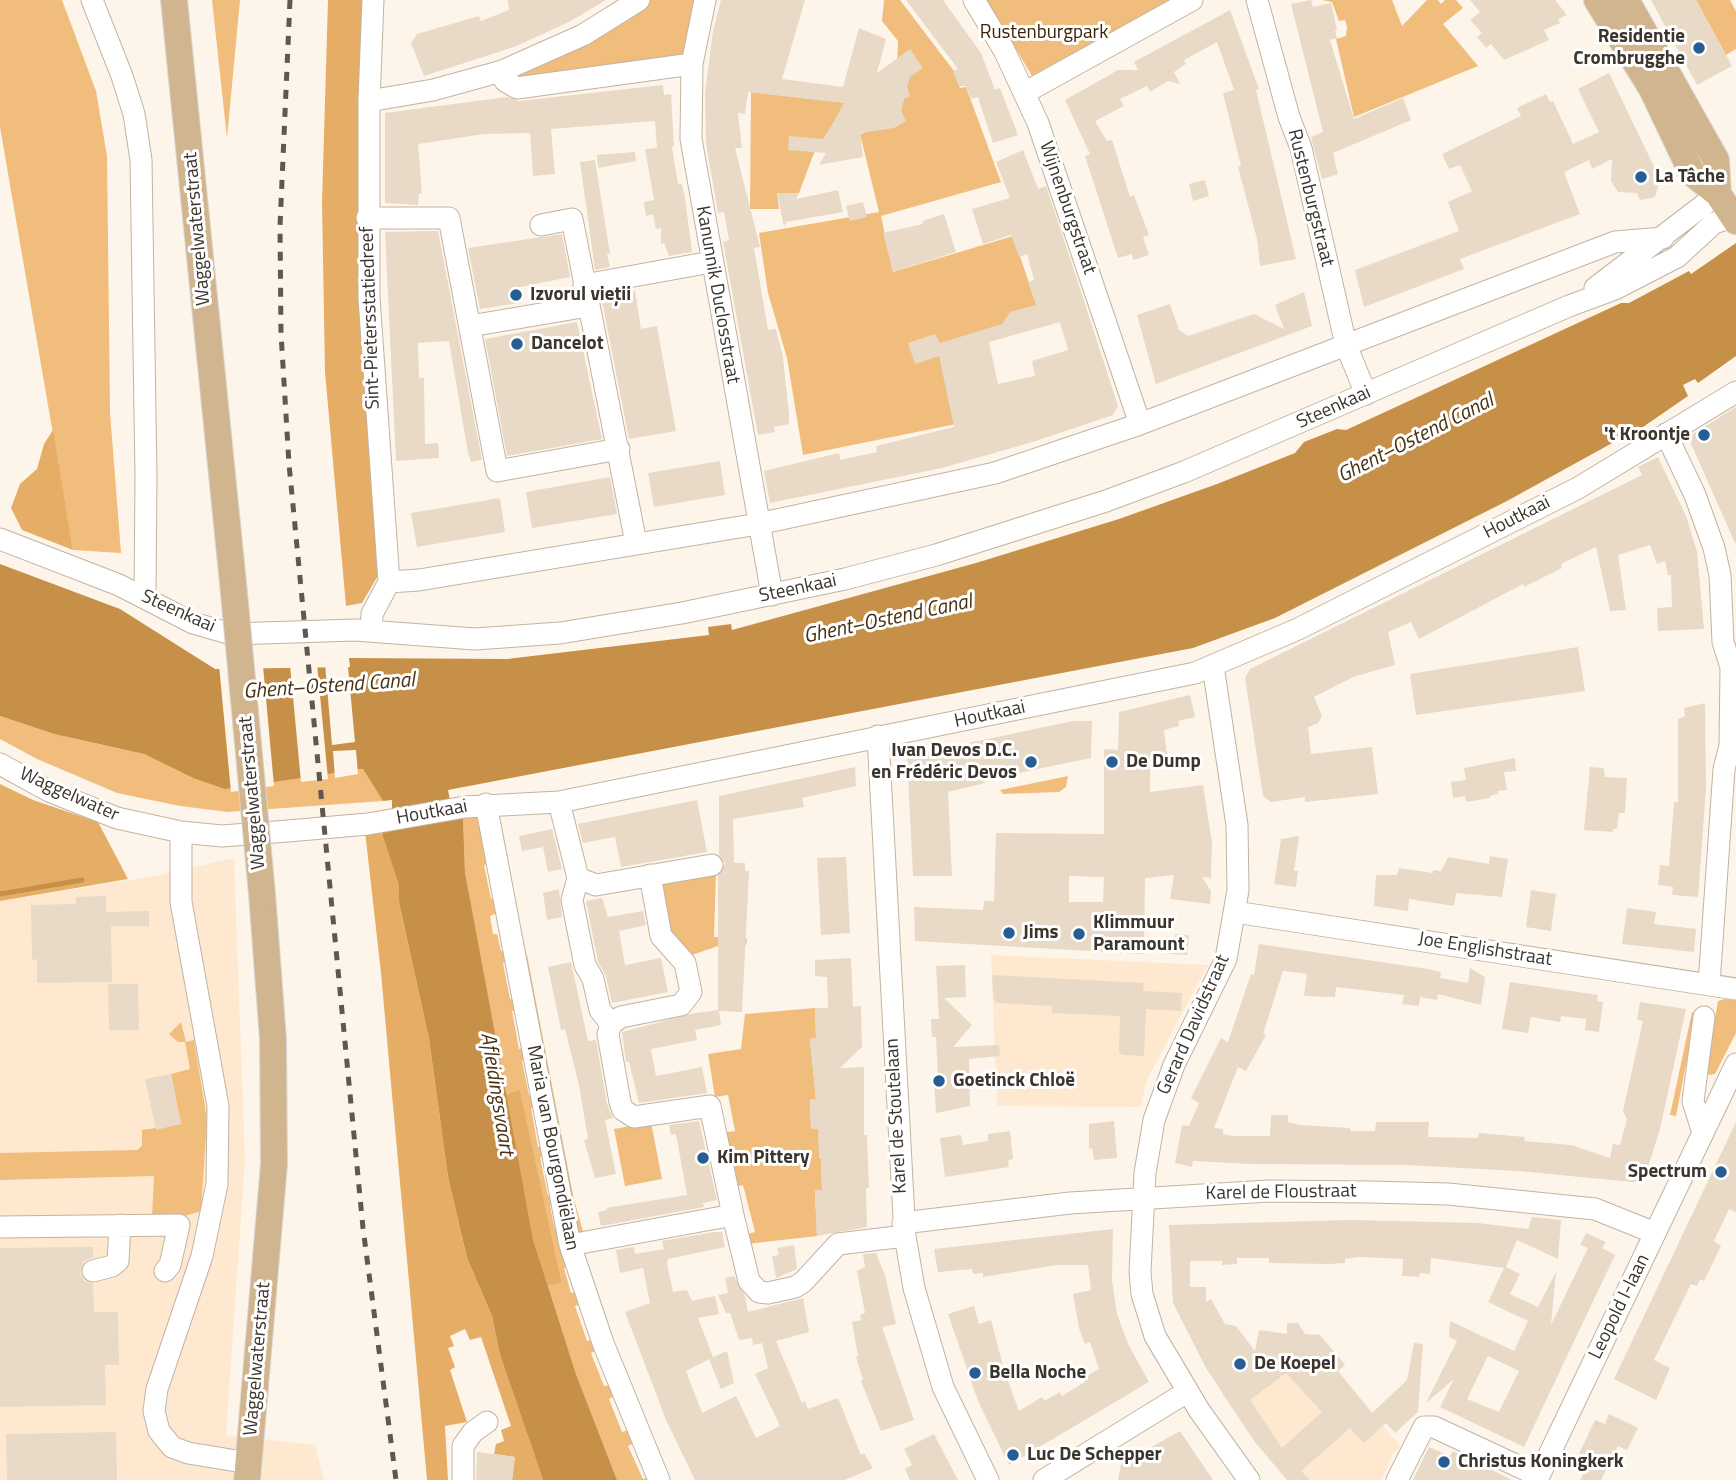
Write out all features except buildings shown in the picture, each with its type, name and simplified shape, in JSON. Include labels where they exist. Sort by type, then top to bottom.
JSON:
[{"type":"main road","name":"Waggelwaterstraat","points":[[174,0],[234,593],[273,1039],[274,1150],[248,1471]]},
{"type":"main road","points":[[1597,0],[1652,89],[1692,173],[1727,191]]},
{"type":"main road","points":[[1626,0],[1716,160],[1735,218]]},
{"type":"street","points":[[92,0],[134,114],[141,160],[146,476],[145,598]]},
{"type":"street","name":"Sint-Pietersstatiedreef","points":[[373,0],[367,218],[376,431],[389,582]]},
{"type":"street","points":[[369,101],[446,87],[502,71],[583,35],[639,0]]},
{"type":"street","name":"Kanunnik Duclosstraat","points":[[705,0],[692,64],[691,139],[772,595]]},
{"type":"street","name":"Wijnenburgstraat","points":[[974,0],[1026,92],[1057,176],[1140,425]]},
{"type":"street","points":[[1026,92],[1192,0]]},
{"type":"street","name":"Rustenburgstraat","points":[[1256,0],[1289,117],[1301,148],[1346,345],[1366,394]]},
{"type":"street","points":[[502,71],[505,81],[517,88],[692,64]]},
{"type":"street","name":"Steenkaai","points":[[1569,306],[1727,191]]},
{"type":"street","points":[[367,218],[449,218],[497,471],[619,449]]},
{"type":"street","name":"Steenkaai","points":[[0,539],[145,598],[192,623],[231,634],[371,631],[475,639],[560,633],[772,595],[936,555],[1106,501],[1282,431],[1569,306],[1615,289],[1677,257],[1714,223],[1735,218]]},
{"type":"street","points":[[541,225],[572,219],[636,543]]},
{"type":"street","points":[[371,631],[372,614],[389,582],[419,580],[758,524],[995,473],[1140,425],[1615,242],[1663,238]]},
{"type":"street","points":[[470,326],[711,262]]},
{"type":"street","name":"Houtkaai","points":[[181,832],[222,836],[381,822],[486,804],[559,802],[1213,667],[1298,629],[1578,488],[1736,392]]},
{"type":"street","points":[[1666,434],[1695,495],[1714,548],[1720,575],[1723,642],[1731,667],[1730,746],[1724,769],[1709,984]]},
{"type":"street","name":"Gerard Davidstraat","points":[[1213,667],[1237,825],[1239,856],[1235,912],[1226,959],[1218,979],[1163,1091],[1147,1157],[1143,1198],[1142,1294],[1155,1336],[1187,1392],[1250,1480]]},
{"type":"street","name":"Karel de Stoutelaan","points":[[878,736],[904,1230],[914,1288],[943,1387],[988,1480]]},
{"type":"street","name":"Waggelwater","points":[[0,764],[50,791],[117,818],[181,832]]},
{"type":"street","points":[[559,802],[578,878],[572,900],[585,965],[593,979],[600,1010],[611,1024]]},
{"type":"street","name":"Maria van Bourgondiëlaan","points":[[486,804],[570,1245],[615,1377],[659,1480]]},
{"type":"street","name":"Waggelwaterstraat","points":[[181,832],[181,902],[218,1106],[217,1184],[211,1221],[157,1389],[155,1421],[164,1438],[181,1451],[248,1471]]},
{"type":"street","points":[[578,878],[596,885],[712,865]]},
{"type":"street","points":[[570,1245],[733,1215],[710,1106],[643,1117],[634,1117],[623,1110],[608,1034],[611,1024],[621,1017],[681,1005],[691,992],[685,963],[661,936],[650,875]]},
{"type":"street","name":"Joe Englishstraat","points":[[1235,912],[1736,989]]},
{"type":"street","points":[[1703,1133],[1693,1101],[1704,1017]]},
{"type":"street","name":"Leopold I-laan","points":[[1538,1478],[1703,1133],[1730,1090],[1736,1064]]},
{"type":"street","name":"Karel de Floustraat","points":[[733,1215],[750,1281],[759,1292],[795,1287],[812,1275],[831,1248],[838,1244],[904,1230],[1070,1203],[1143,1198],[1269,1192],[1448,1194],[1603,1210],[1655,1233]]},
{"type":"street","points":[[0,1227],[211,1221]]},
{"type":"street","points":[[179,1224],[170,1265],[164,1271],[192,1285]]},
{"type":"street","points":[[93,1271],[118,1261],[120,1225]]},
{"type":"street","points":[[1044,1480],[1187,1392]]},
{"type":"street","points":[[463,1480],[463,1446],[473,1432],[487,1422]]},
{"type":"street","points":[[1397,1480],[1424,1427],[1434,1427],[1538,1478]]},
{"type":"shaded area","points":[[328,0],[365,0],[379,574],[362,603],[346,606],[325,372],[322,202]]},
{"type":"shaded area","points":[[53,430],[73,550],[22,530],[11,508],[20,484],[37,469],[44,444]]},
{"type":"shaded area","points":[[0,784],[33,800],[98,822],[128,879],[0,901]]},
{"type":"shaded area","points":[[365,831],[382,834],[399,886],[399,902],[429,1039],[448,1177],[467,1258],[492,1316],[500,1355],[543,1480],[512,1480],[515,1457],[494,1454],[496,1444],[504,1441],[501,1430],[511,1426],[481,1337],[470,1340],[465,1329],[450,1336],[454,1346],[448,1348],[455,1367],[450,1370],[467,1422],[445,1426],[448,1480],[427,1480],[381,973]]},
{"type":"shaded area","points":[[234,858],[245,1159],[226,1435],[315,1445],[324,1480],[0,1480],[0,901],[160,875]]},
{"type":"shaded area","points":[[991,955],[1208,965],[1147,1080],[1140,1107],[997,1106]]},
{"type":"shaded area","points":[[520,1090],[562,1283],[548,1286],[533,1239],[505,1095]]},
{"type":"shaded area","points":[[1305,1335],[1320,1335],[1345,1365],[1338,1372],[1401,1447],[1393,1454],[1382,1480],[1287,1480],[1255,1442],[1222,1394]]},
{"type":"green space","points":[[0,0],[62,0],[96,91],[107,156],[110,412],[121,553],[73,550],[0,127]]},
{"type":"green space","points":[[212,0],[240,0],[227,138]]},
{"type":"green space","points":[[649,0],[698,0],[685,63],[586,67],[586,71],[531,75],[524,83],[517,78],[517,73]]},
{"type":"green space","points":[[884,0],[900,0],[954,71],[960,88],[966,87],[1001,182],[881,216],[893,272],[1013,236],[1037,306],[1018,323],[940,348],[956,424],[803,455],[787,358],[768,293],[759,233],[879,212],[860,134],[873,130],[901,111],[911,71],[897,67],[898,41],[882,21]]},
{"type":"green space","name":"Rustenburgpark","points":[[987,0],[1173,0],[1032,76]]},
{"type":"green space","points":[[1322,0],[1392,0],[1402,26],[1427,0],[1438,0],[1441,4],[1445,0],[1456,0],[1463,8],[1443,24],[1478,66],[1354,117],[1336,39],[1346,36],[1347,27],[1345,20],[1339,21],[1332,2]]},
{"type":"green space","points":[[1696,0],[1730,0],[1736,11],[1736,49],[1726,55]]},
{"type":"green space","points":[[751,92],[847,103],[814,153],[799,193],[777,194],[779,209],[750,209]]},
{"type":"green space","points":[[0,716],[54,734],[144,754],[193,778],[347,773],[363,769],[383,801],[228,812],[180,806],[117,793],[37,759],[0,739]]},
{"type":"green space","points":[[1068,776],[1066,787],[1059,792],[1003,794],[1000,790]]},
{"type":"green space","points":[[463,817],[477,817],[478,823],[482,822],[490,863],[484,865],[491,899],[497,899],[499,912],[490,916],[493,934],[497,934],[501,951],[507,950],[509,962],[503,963],[510,999],[516,998],[518,1010],[512,1011],[519,1049],[525,1048],[527,1059],[522,1061],[529,1095],[534,1095],[537,1106],[531,1108],[538,1147],[544,1146],[546,1156],[540,1157],[548,1196],[554,1195],[556,1204],[550,1206],[555,1229],[560,1228],[570,1267],[564,1268],[571,1293],[577,1292],[581,1304],[575,1306],[587,1341],[594,1339],[598,1350],[591,1353],[604,1386],[610,1385],[614,1396],[609,1399],[622,1432],[628,1430],[634,1443],[628,1446],[643,1479],[649,1477],[651,1480],[617,1480],[576,1374],[548,1286],[562,1283],[520,1091],[505,1095],[465,872]]},
{"type":"green space","points":[[716,872],[714,937],[747,939],[746,945],[721,945],[689,956],[669,935],[660,885]]},
{"type":"green space","points":[[527,955],[573,1195],[584,1235],[576,1233],[522,956]]},
{"type":"green space","points":[[1736,1000],[1736,1033],[1715,1074],[1709,1075],[1706,1071],[1718,1001]]},
{"type":"green space","points":[[815,1008],[816,1038],[810,1039],[816,1099],[810,1100],[811,1129],[818,1129],[821,1159],[822,1190],[815,1191],[817,1236],[747,1244],[743,1235],[755,1232],[743,1185],[731,1188],[722,1133],[735,1131],[728,1095],[715,1097],[708,1054],[741,1049],[745,1014]]},
{"type":"green space","points":[[1692,1012],[1696,1013],[1676,1116],[1670,1115]]},
{"type":"green space","points":[[181,1022],[186,1042],[194,1040],[207,1119],[201,1211],[185,1216],[152,1216],[154,1176],[0,1180],[0,1153],[137,1150],[142,1146],[142,1130],[181,1124],[171,1074],[190,1069],[185,1042],[178,1042],[169,1034]]},
{"type":"green space","points":[[651,1122],[662,1179],[625,1186],[614,1129]]},
{"type":"water","points":[[1736,243],[1736,356],[1698,383],[1695,379],[1683,385],[1688,396],[1627,438],[1625,436],[1507,501],[1275,618],[1193,648],[448,790],[451,805],[463,817],[465,872],[533,1239],[576,1374],[617,1480],[543,1480],[500,1355],[492,1316],[467,1258],[448,1177],[429,1039],[399,902],[399,886],[382,834],[392,810],[392,800],[383,801],[363,769],[225,789],[193,778],[144,754],[54,734],[0,716],[0,564],[120,609],[215,669],[350,667],[349,658],[507,659],[709,635],[708,627],[731,624],[732,630],[976,563],[1119,519],[1217,484],[1295,453],[1304,442],[1337,429],[1346,430],[1621,303],[1629,303],[1689,271],[1691,274]]},
{"type":"pier","points":[[347,656],[355,742],[332,745],[325,664],[346,664]]},
{"type":"pier","points":[[317,664],[328,779],[301,782],[290,665]]},
{"type":"pier","points":[[219,665],[263,666],[274,786],[231,792]]},
{"type":"pier","points":[[356,750],[358,774],[335,778],[333,751]]},
{"type":"waterway","points":[[0,894],[82,880]]},
{"type":"railway","points":[[290,0],[280,226],[281,333],[289,464],[363,1228],[396,1480]]},
{"type":"place","name":"Residentie Crombrugghe","points":[[1699,48]]},
{"type":"place","name":"La Tâche","points":[[1641,177]]},
{"type":"place","name":"Izvorul vieţii","points":[[516,295]]},
{"type":"place","name":"Dancelot","points":[[517,344]]},
{"type":"place","name":"'t Kroontje","points":[[1704,435]]},
{"type":"place","name":"Ivan Devos D.C. en Frédéric Devos","points":[[1031,762]]},
{"type":"place","name":"De Dump","points":[[1112,762]]},
{"type":"place","name":"Jims","points":[[1009,933]]},
{"type":"place","name":"Klimmuur Paramount","points":[[1079,934]]},
{"type":"place","name":"Goetinck Chloë","points":[[939,1081]]},
{"type":"place","name":"Kim Pittery","points":[[703,1158]]},
{"type":"place","name":"Spectrum","points":[[1721,1172]]},
{"type":"place","name":"De Koepel","points":[[1240,1364]]},
{"type":"place","name":"Bella Noche","points":[[975,1373]]},
{"type":"place","name":"Luc De Schepper","points":[[1013,1455]]},
{"type":"place","name":"Christus Koningkerk","points":[[1444,1462]]},
{"type":"water label","name":"Ghent–Ostend Canal","points":[[1416,439]]},
{"type":"water label","name":"Ghent–Ostend Canal","points":[[888,620]]},
{"type":"water label","name":"Ghent–Ostend Canal","points":[[329,687]]},
{"type":"water label","name":"Afleidingsvaart","points":[[496,1094]]}]
